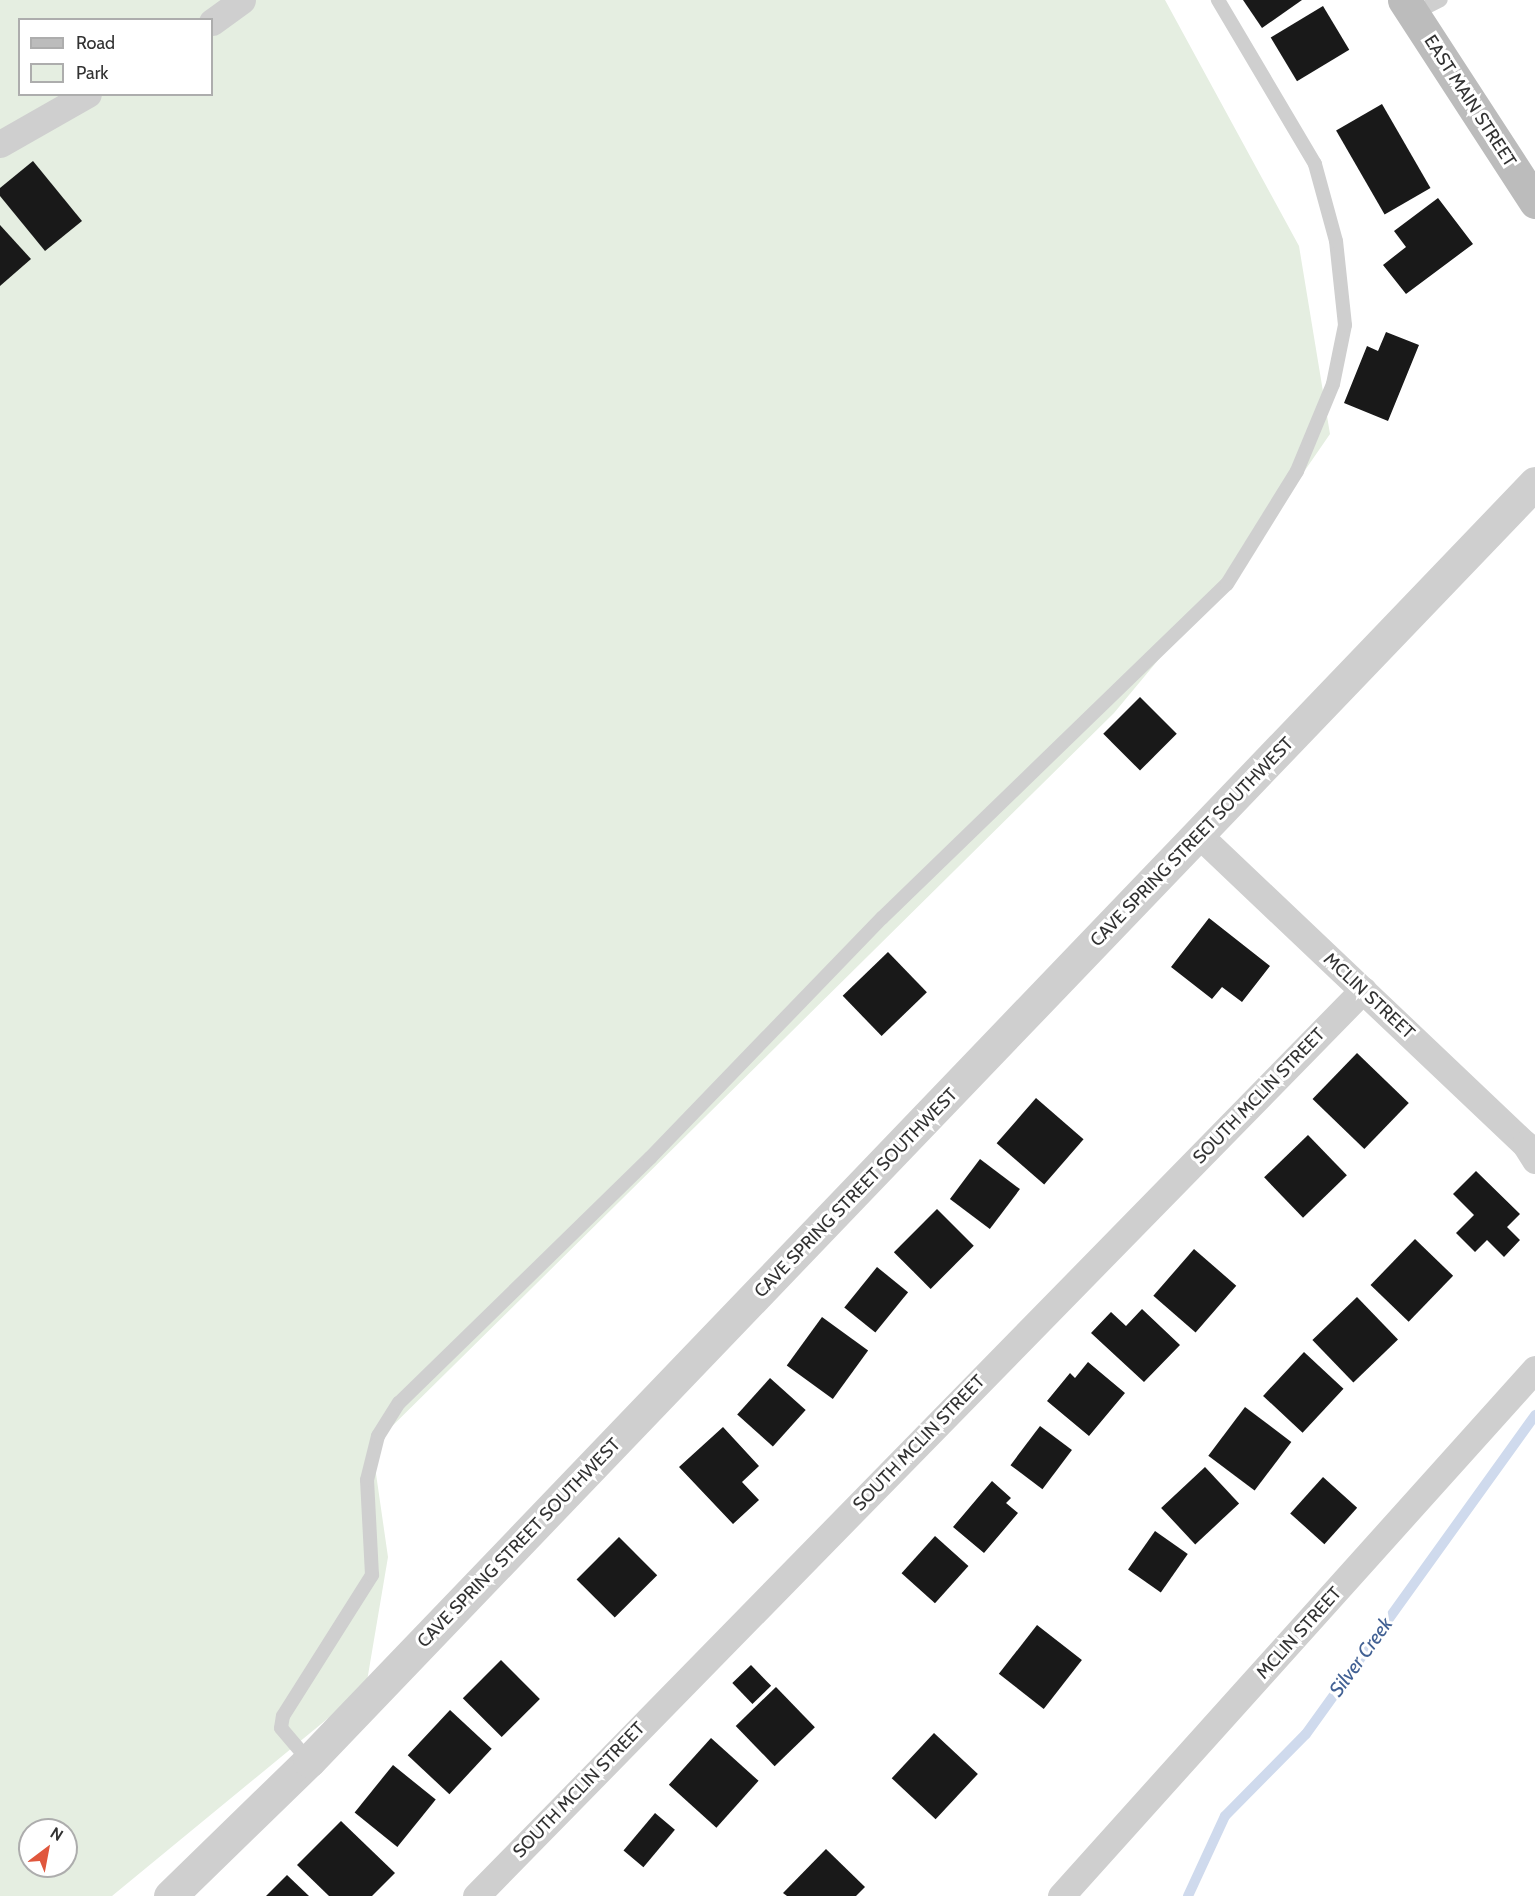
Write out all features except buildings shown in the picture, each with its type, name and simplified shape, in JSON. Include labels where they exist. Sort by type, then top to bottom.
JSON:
[{"type":"main road","name":"EAST MAIN STREET","points":[[1419,4],[1535,202]]},
{"type":"street","points":[[213,21],[242,0]]},
{"type":"street","points":[[0,144],[84,96]]},
{"type":"street","name":"CAVE SPRING STREET SOUTHWEST","points":[[170,1896],[309,1761],[1535,483]]},
{"type":"street","name":"MCLIN STREET","points":[[1199,835],[1525,1144],[1535,1160]]},
{"type":"street","name":"SOUTH MCLIN STREET","points":[[476,1896],[1363,990]]},
{"type":"street","name":"MCLIN STREET","points":[[1061,1896],[1535,1370]]},
{"type":"lane","points":[[309,1761],[281,1728],[283,1716],[372,1575],[367,1480],[378,1436],[399,1403],[650,1158],[882,918],[1227,584],[1297,471],[1334,384],[1345,325],[1336,241],[1315,164],[1218,0]]},
{"type":"green space","points":[[0,0],[1165,0],[1299,246],[1330,434],[1250,550],[1114,713],[372,1446],[388,1557],[366,1687],[112,1896],[0,1896]]},
{"type":"waterway","name":"Silver Creek","points":[[1188,1896],[1225,1816],[1306,1734],[1535,1415]]}]
